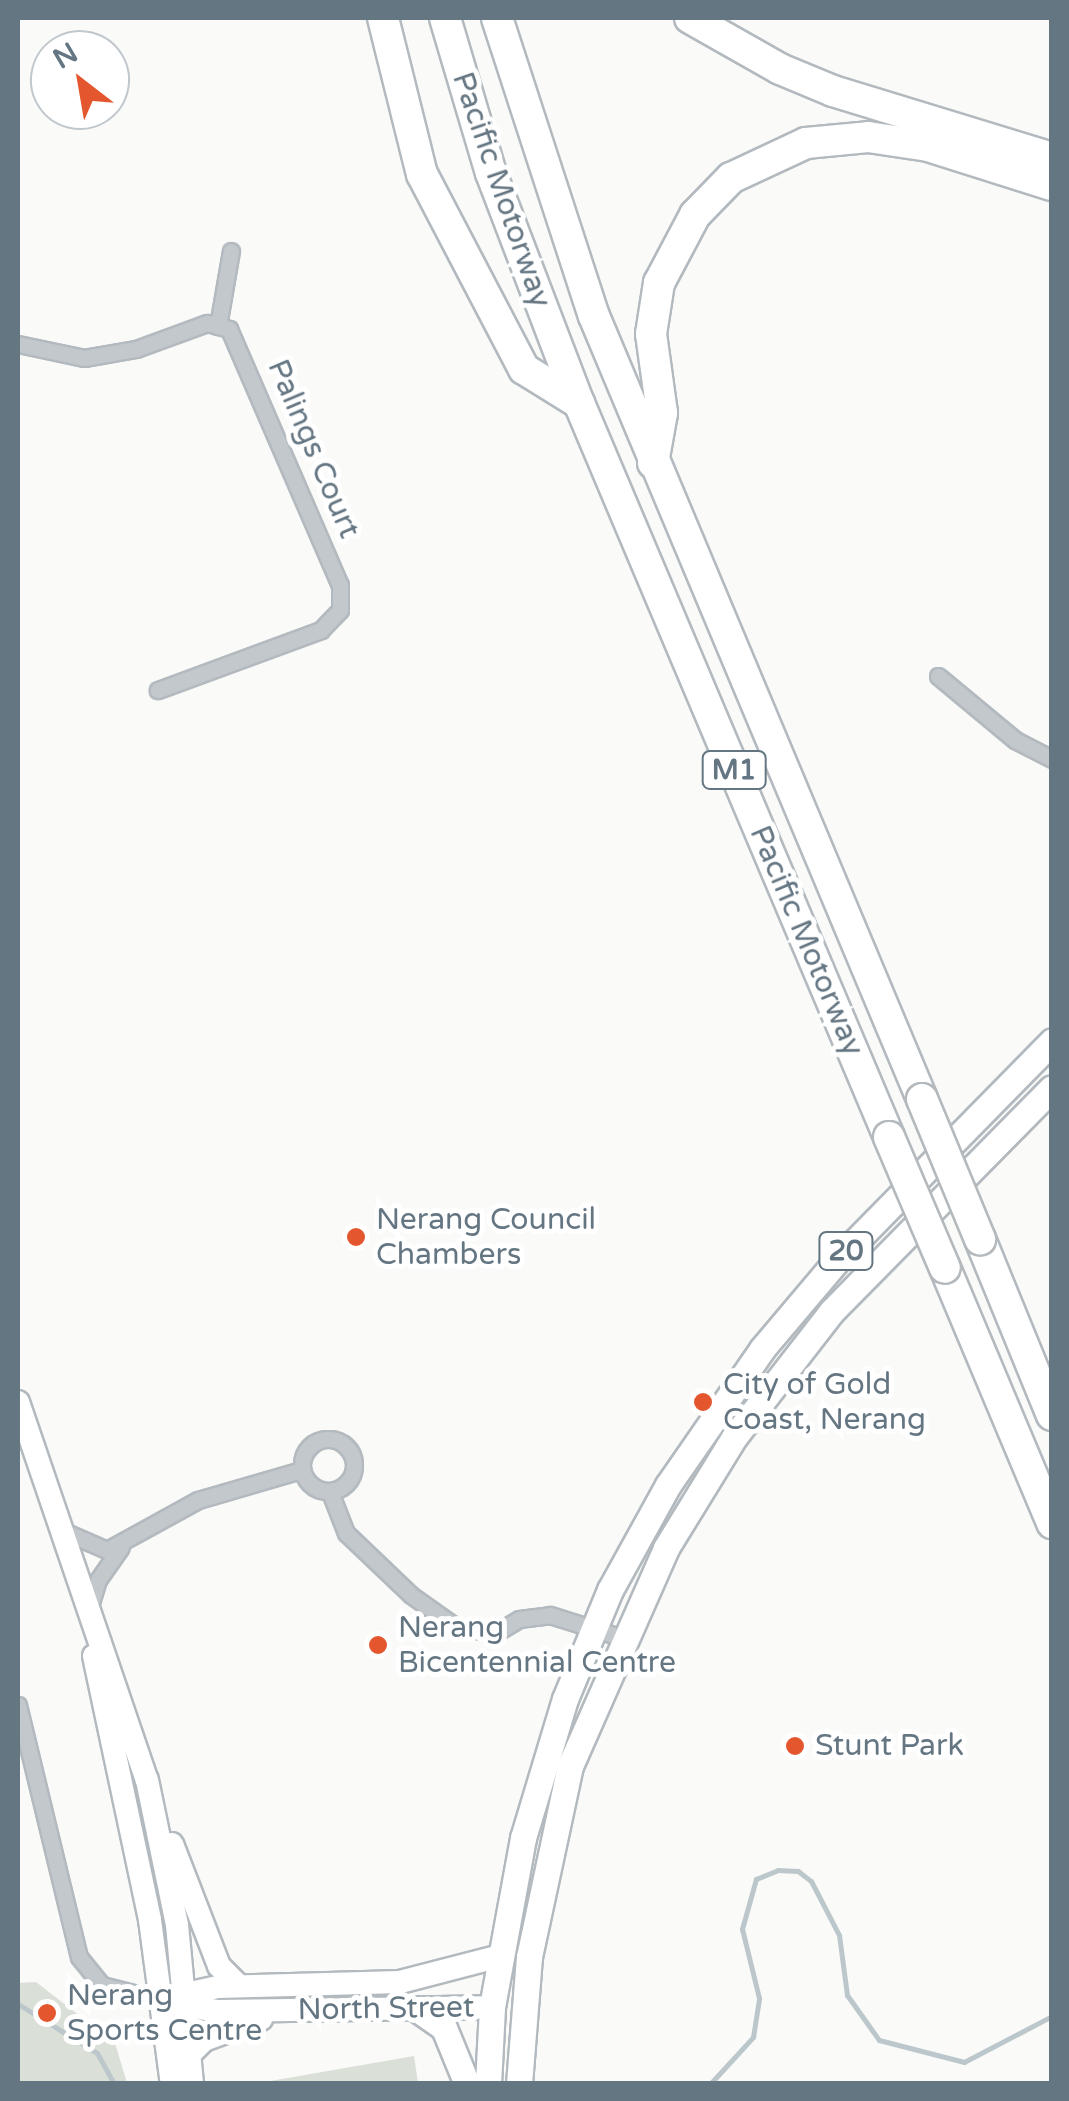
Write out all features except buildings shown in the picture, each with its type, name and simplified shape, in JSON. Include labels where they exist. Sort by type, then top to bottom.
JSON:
[{"type":"highway","points":[[382,18],[422,174],[524,369],[578,403]]},
{"type":"highway","name":"Pacific Motorway","points":[[446,18],[490,173],[578,403],[1052,1523]]},
{"type":"highway","name":"Pacific Motorway","points":[[496,18],[559,221],[653,463],[1052,1415]]},
{"type":"highway","points":[[690,18],[735,46],[833,91],[1052,158]]},
{"type":"highway","points":[[653,463],[662,413],[651,369],[659,283],[694,215],[731,178],[806,143],[868,137],[928,146],[1052,185]]},
{"type":"main road","name":"20","points":[[488,2084],[492,2007],[500,1956],[538,1780],[592,1626],[668,1484],[762,1349],[839,1258],[1052,1041]]},
{"type":"main road","name":"20","points":[[518,2084],[529,1957],[570,1766],[623,1638],[692,1500],[763,1398],[832,1311],[1052,1088]]},
{"type":"main road","points":[[18,1402],[89,1619],[190,2056],[192,2084]]},
{"type":"main road","points":[[89,1619],[219,1966],[239,1986]]},
{"type":"main road","points":[[148,1780],[173,1899],[176,2000],[172,2084]]},
{"type":"main road","name":"North Street","points":[[176,2000],[239,1986],[372,1985],[500,1956]]},
{"type":"main road","points":[[492,2007],[512,1990],[529,1957]]},
{"type":"main road","name":"North Street","points":[[176,2000],[289,2011],[492,2007]]},
{"type":"main road","points":[[190,2056],[216,2034],[289,2011]]},
{"type":"main road","points":[[420,2011],[444,2028],[467,2084]]},
{"type":"street","points":[[18,344],[84,358],[136,349],[207,323],[218,326],[231,251]]},
{"type":"street","name":"Palings Court","points":[[158,690],[321,630],[340,610],[340,585],[240,346],[218,326]]},
{"type":"street","points":[[938,676],[1015,740],[1052,759]]},
{"type":"street","points":[[330,1492],[353,1474],[348,1446],[320,1439],[304,1450],[301,1470],[307,1482],[330,1492],[346,1533],[411,1595],[454,1625],[494,1634],[537,1615],[592,1626],[623,1638]]},
{"type":"street","points":[[63,1531],[100,1550],[123,1544],[198,1500],[301,1470]]},
{"type":"street","points":[[89,1619],[98,1580],[123,1544]]},
{"type":"street","name":"North Street","points":[[18,1705],[79,1957],[102,1984],[176,2000]]},
{"type":"shaded area","name":"Nerang Sports Centre","points":[[36,1982],[115,2043],[127,2083],[18,2083],[18,1983]]},
{"type":"shaded area","points":[[414,2056],[418,2083],[259,2083]]},
{"type":"waterway","points":[[710,2084],[753,2037],[759,1998],[742,1929],[756,1879],[778,1870],[798,1871],[811,1881],[839,1935],[847,1995],[879,2040],[964,2062],[1052,2016]]},
{"type":"waterway","points":[[18,2004],[97,2053],[114,2084]]},
{"type":"place","name":"Nerang Council Chambers","points":[[356,1237]]},
{"type":"place","name":"City of Gold Coast, Nerang","points":[[703,1402]]},
{"type":"place","name":"Nerang Bicentennial Centre","points":[[378,1645]]},
{"type":"place","name":"Stunt Park","points":[[795,1746]]},
{"type":"place","name":"Nerang Sports Centre","points":[[47,2013]]}]
